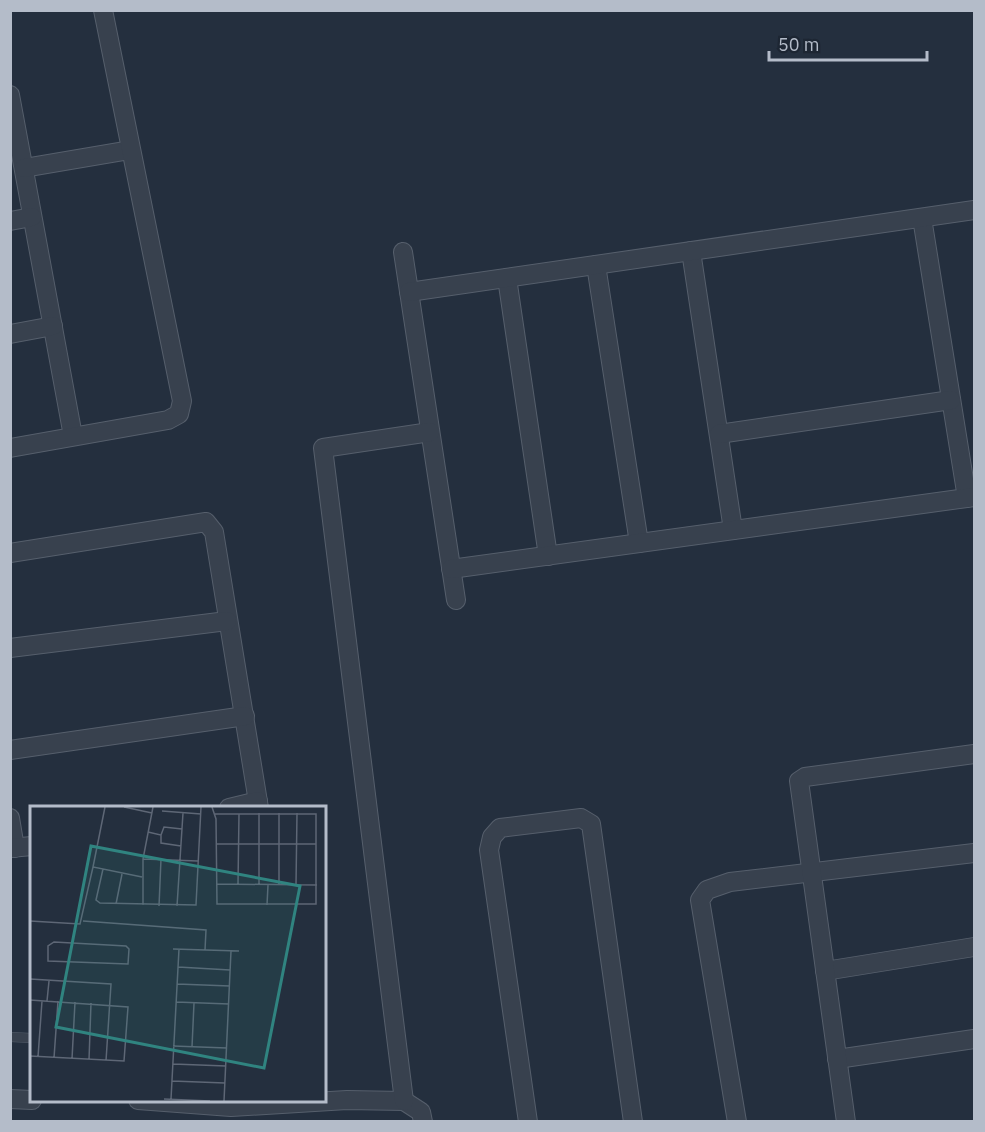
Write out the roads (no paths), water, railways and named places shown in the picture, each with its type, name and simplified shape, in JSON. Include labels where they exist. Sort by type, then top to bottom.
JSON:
[{"type":"street","points":[[10,448],[168,420],[179,414],[182,401],[129,150],[103,10]]},
{"type":"street","points":[[11,106],[73,436]]},
{"type":"street","points":[[24,168],[129,150]]},
{"type":"street","points":[[409,292],[975,210]]},
{"type":"street","points":[[10,221],[32,217]]},
{"type":"street","points":[[451,569],[970,497],[951,400],[922,218]]},
{"type":"street","points":[[691,251],[733,530]]},
{"type":"street","points":[[403,252],[456,600]]},
{"type":"street","points":[[596,265],[639,543]]},
{"type":"street","points":[[507,278],[548,556]]},
{"type":"street","points":[[10,334],[53,326]]},
{"type":"street","points":[[719,434],[951,400]]},
{"type":"street","points":[[404,1101],[323,448],[430,432]]},
{"type":"street","points":[[10,553],[206,522],[214,532],[259,804],[244,806]]},
{"type":"street","points":[[10,648],[227,621]]},
{"type":"street","points":[[10,750],[245,716]]},
{"type":"street","points":[[846,1122],[798,789],[801,779],[975,754]]},
{"type":"street","points":[[10,818],[19,848]]},
{"type":"street","points":[[528,1122],[489,850],[492,837],[500,828],[581,818],[591,824],[633,1122]]},
{"type":"street","points":[[736,1122],[700,900],[706,890],[730,882],[975,853]]},
{"type":"street","points":[[825,971],[975,947]]},
{"type":"street","points":[[837,1059],[975,1039]]},
{"type":"street","points":[[10,1100],[30,1100]]},
{"type":"street","points":[[326,1101],[404,1101],[421,1112],[423,1122]]},
{"type":"street","points":[[169,1102],[268,1104],[308,1102]]},
{"type":"lane","points":[[10,1037],[30,1038]]}]
